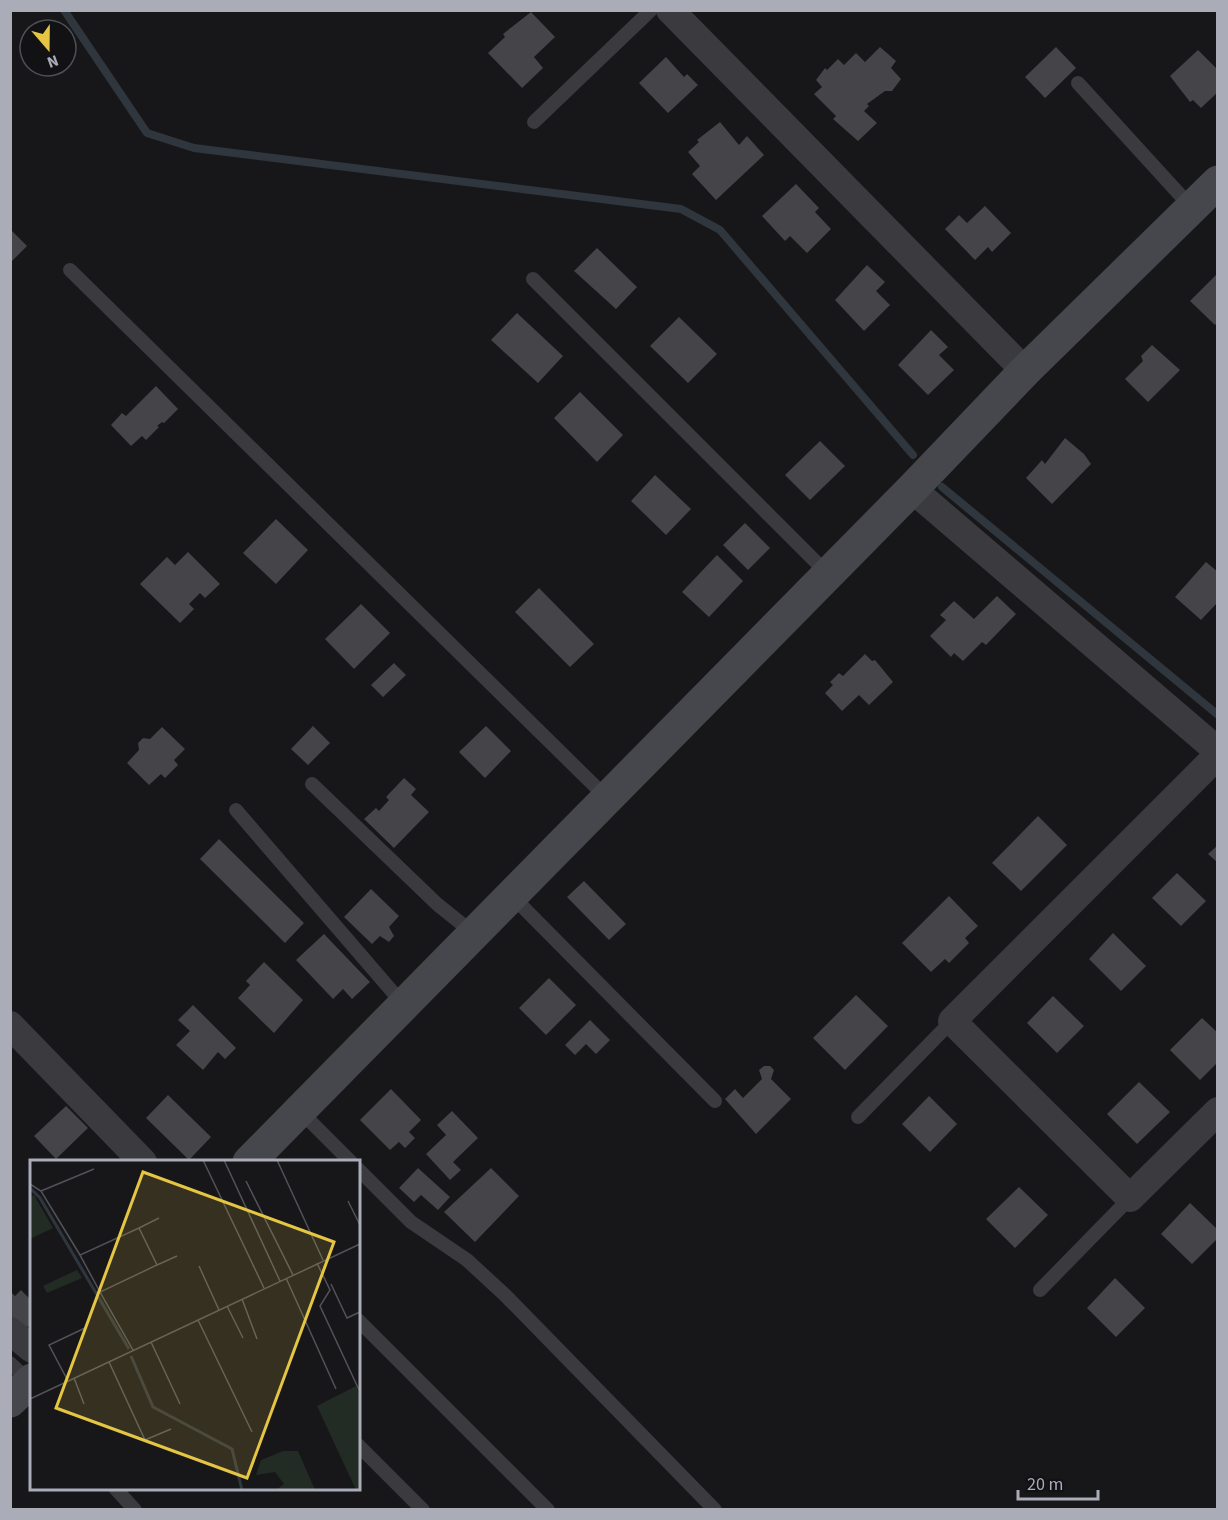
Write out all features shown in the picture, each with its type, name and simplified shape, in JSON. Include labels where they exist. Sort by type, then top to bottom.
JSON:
[{"type":"street","points":[[670,10],[1025,372]]},
{"type":"street","points":[[250,1160],[1025,372],[1218,182]]},
{"type":"street","points":[[912,489],[1218,753],[952,1021],[1130,1198],[1218,1111]]},
{"type":"street","points":[[10,1025],[142,1160]]},
{"type":"street","points":[[10,1331],[30,1347]]},
{"type":"lane","points":[[534,122],[651,10]]},
{"type":"lane","points":[[1078,83],[1192,208]]},
{"type":"lane","points":[[70,270],[606,797]]},
{"type":"lane","points":[[533,279],[828,574]]},
{"type":"lane","points":[[312,784],[437,904],[473,933]]},
{"type":"lane","points":[[236,810],[403,1004]]},
{"type":"lane","points":[[511,894],[715,1101]]},
{"type":"lane","points":[[858,1117],[952,1021]]},
{"type":"lane","points":[[299,1110],[350,1160]]},
{"type":"lane","points":[[360,1171],[411,1222],[467,1260],[505,1295],[715,1509]]},
{"type":"lane","points":[[1040,1290],[1130,1198]]},
{"type":"lane","points":[[360,1322],[548,1509]]},
{"type":"lane","points":[[360,1447],[423,1509]]},
{"type":"lane","points":[[117,1490],[135,1509]]},
{"type":"building","points":[[531,12],[555,37],[534,57],[543,68],[522,88],[488,53],[505,37],[503,34]]},
{"type":"building","points":[[880,47],[896,61],[891,68],[901,79],[892,91],[885,91],[867,104],[869,106],[864,111],[877,123],[858,141],[833,119],[836,116],[814,94],[822,87],[816,80],[825,68],[827,70],[838,59],[844,65],[856,53],[865,62]]},
{"type":"building","points":[[1056,47],[1076,68],[1045,98],[1025,77]]},
{"type":"building","points":[[1198,50],[1218,70],[1218,92],[1201,108],[1193,100],[1190,102],[1170,76]]},
{"type":"building","points":[[666,57],[684,77],[687,74],[698,85],[668,113],[639,83]]},
{"type":"building","points":[[720,122],[739,145],[747,136],[764,155],[716,200],[692,174],[700,166],[688,152],[699,142],[697,140]]},
{"type":"building","points":[[796,184],[819,208],[815,212],[831,229],[807,253],[790,236],[785,241],[762,216]]},
{"type":"building","points":[[985,206],[1011,233],[992,252],[988,247],[975,260],[945,229],[959,215],[967,223]]},
{"type":"building","points":[[10,229],[27,246],[10,263]]},
{"type":"building","points":[[597,248],[637,287],[616,309],[574,271]]},
{"type":"building","points":[[867,265],[885,282],[876,291],[890,305],[864,331],[835,300]]},
{"type":"building","points":[[1218,273],[1218,322],[1215,325],[1190,301]]},
{"type":"building","points":[[517,313],[563,356],[538,383],[491,340]]},
{"type":"building","points":[[679,317],[717,354],[688,383],[650,346]]},
{"type":"building","points":[[931,330],[948,347],[939,355],[954,370],[928,395],[898,365]]},
{"type":"building","points":[[1152,345],[1180,370],[1148,402],[1125,379],[1143,361],[1141,356]]},
{"type":"building","points":[[156,386],[178,409],[164,423],[157,426],[159,427],[146,440],[142,436],[131,446],[111,425],[122,413],[126,416]]},
{"type":"building","points":[[580,392],[623,435],[597,462],[554,418]]},
{"type":"building","points":[[1065,438],[1084,454],[1091,464],[1052,504],[1026,478],[1042,460],[1045,464]]},
{"type":"building","points":[[820,441],[845,466],[810,500],[785,475]]},
{"type":"building","points":[[655,475],[691,509],[666,535],[631,501]]},
{"type":"building","points":[[276,519],[308,550],[276,584],[243,553]]},
{"type":"building","points":[[745,523],[770,548],[748,570],[723,545]]},
{"type":"building","points":[[188,552],[220,584],[205,598],[200,593],[189,604],[194,609],[180,623],[140,584],[167,557],[175,565]]},
{"type":"building","points":[[717,555],[743,581],[709,617],[682,592]]},
{"type":"building","points":[[1206,562],[1218,572],[1218,602],[1201,620],[1175,597]]},
{"type":"building","points":[[539,588],[594,644],[570,667],[515,612]]},
{"type":"building","points":[[997,596],[1016,614],[986,645],[982,642],[963,661],[954,653],[951,657],[930,636],[946,620],[940,615],[954,601],[974,619]]},
{"type":"building","points":[[361,604],[390,633],[354,669],[325,639]]},
{"type":"building","points":[[865,654],[872,661],[875,660],[893,682],[869,705],[859,695],[842,711],[825,693],[833,685],[830,682],[839,673],[843,676]]},
{"type":"building","points":[[394,663],[406,675],[383,697],[371,685]]},
{"type":"building","points":[[313,726],[330,743],[308,765],[291,749]]},
{"type":"building","points":[[486,726],[511,751],[485,778],[459,752]]},
{"type":"building","points":[[162,727],[185,749],[174,760],[178,765],[165,778],[161,774],[149,785],[127,763],[139,750],[138,743],[143,738],[150,739]]},
{"type":"building","points":[[404,778],[416,789],[411,795],[429,812],[394,848],[364,819],[376,808],[379,811],[389,800],[386,797]]},
{"type":"building","points":[[1038,816],[1067,845],[1021,891],[992,863]]},
{"type":"building","points":[[219,839],[304,923],[285,943],[200,859]]},
{"type":"building","points":[[1218,845],[1218,863],[1208,854]]},
{"type":"building","points":[[1177,873],[1206,901],[1181,926],[1152,898]]},
{"type":"building","points":[[584,881],[626,924],[609,940],[567,897]]},
{"type":"building","points":[[371,889],[399,916],[389,927],[394,936],[389,942],[380,936],[372,944],[344,917]]},
{"type":"building","points":[[949,896],[978,926],[965,938],[969,943],[949,963],[945,959],[931,972],[902,943]]},
{"type":"building","points":[[1113,933],[1146,966],[1121,991],[1089,959]]},
{"type":"building","points":[[324,934],[370,982],[352,999],[343,989],[333,999],[296,960]]},
{"type":"building","points":[[264,962],[303,1000],[274,1033],[238,998],[250,985],[246,981]]},
{"type":"building","points":[[549,978],[576,1005],[546,1035],[519,1008]]},
{"type":"building","points":[[856,995],[888,1026],[845,1070],[813,1038]]},
{"type":"building","points":[[1053,996],[1084,1026],[1057,1053],[1027,1023]]},
{"type":"building","points":[[193,1005],[236,1048],[225,1059],[218,1052],[203,1070],[176,1045],[190,1031],[178,1020]]},
{"type":"building","points":[[1202,1018],[1218,1033],[1218,1062],[1200,1080],[1170,1050]]},
{"type":"building","points":[[590,1020],[610,1040],[596,1054],[586,1044],[575,1055],[565,1045]]},
{"type":"building","points":[[764,1066],[770,1066],[774,1070],[771,1079],[791,1099],[756,1134],[725,1099],[735,1089],[743,1098],[762,1079],[759,1070]]},
{"type":"building","points":[[1139,1082],[1170,1112],[1137,1144],[1107,1114]]},
{"type":"building","points":[[391,1089],[421,1120],[409,1132],[415,1138],[405,1148],[399,1142],[390,1150],[360,1120]]},
{"type":"building","points":[[168,1095],[211,1137],[189,1160],[146,1118]]},
{"type":"building","points":[[929,1096],[957,1124],[930,1152],[902,1124]]},
{"type":"building","points":[[66,1106],[88,1128],[56,1159],[34,1136]]},
{"type":"building","points":[[452,1111],[478,1138],[453,1162],[461,1170],[450,1180],[426,1154],[446,1135],[437,1125]]},
{"type":"building","points":[[418,1168],[450,1197],[438,1210],[421,1195],[414,1202],[399,1188]]},
{"type":"building","points":[[491,1168],[519,1196],[475,1242],[444,1212]]},
{"type":"building","points":[[1019,1187],[1048,1215],[1015,1248],[986,1219]]},
{"type":"building","points":[[1190,1203],[1218,1230],[1218,1238],[1192,1264],[1161,1234]]},
{"type":"building","points":[[1115,1278],[1145,1308],[1116,1337],[1087,1308]]},
{"type":"building","points":[[21,1290],[30,1299],[30,1325],[23,1331],[10,1319],[10,1291],[15,1296]]},
{"type":"waterway","points":[[64,10],[147,133],[194,148],[681,209],[720,230],[913,455]]},
{"type":"waterway","points":[[942,487],[1218,715]]}]
